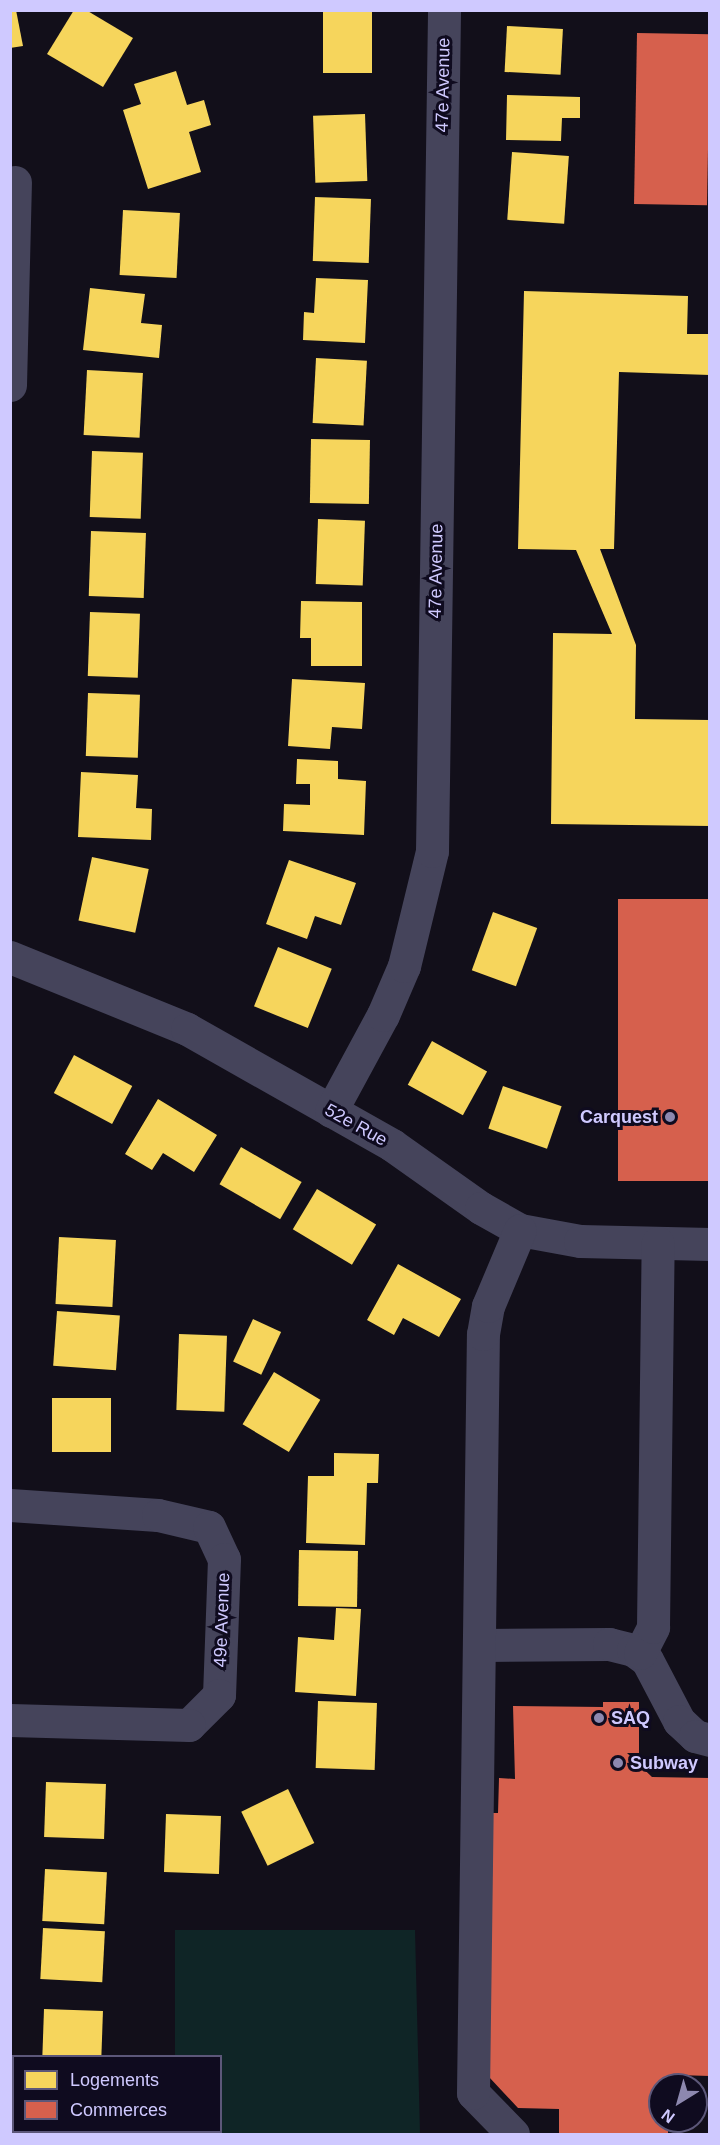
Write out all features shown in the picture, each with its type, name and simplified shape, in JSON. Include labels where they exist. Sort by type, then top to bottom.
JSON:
[{"type":"street","name":"47e Avenue","points":[[331,1111],[383,1015],[404,966],[432,851],[444,10]]},
{"type":"street","points":[[10,385],[15,182]]},
{"type":"street","name":"52e Rue","points":[[10,957],[188,1029],[392,1145],[481,1208],[520,1230],[580,1241],[710,1244]]},
{"type":"street","points":[[513,2134],[473,2093],[482,1645],[484,1325],[520,1230]]},
{"type":"street","points":[[640,1653],[653,1628],[658,1244]]},
{"type":"street","name":"49e Avenue","points":[[10,1505],[158,1515],[209,1527],[224,1559],[219,1695],[189,1725],[10,1720]]},
{"type":"street","points":[[482,1645],[609,1644],[640,1653],[679,1721],[695,1736],[710,1740]]},
{"type":"green space","points":[[175,1930],[415,1930],[420,2134],[174,2134],[222,2133],[222,2055],[175,2055]]},
{"type":"building: Logements","points":[[10,10],[16,10],[23,46],[10,48]]},
{"type":"building: Logements","points":[[74,10],[86,10],[133,38],[103,87],[47,54]]},
{"type":"building: Logements","points":[[323,10],[372,10],[372,73],[323,73]]},
{"type":"building: Logements","points":[[507,26],[563,29],[561,75],[505,72]]},
{"type":"building: Logements","points":[[176,71],[187,105],[204,100],[211,125],[189,132],[201,172],[148,189],[123,110],[141,104],[134,84]]},
{"type":"building: Logements","points":[[507,95],[580,97],[580,118],[562,118],[561,141],[506,140]]},
{"type":"building: Logements","points":[[365,114],[367,181],[315,183],[313,116]]},
{"type":"building: Logements","points":[[512,152],[569,156],[564,224],[507,220]]},
{"type":"building: Logements","points":[[315,197],[371,199],[369,263],[313,261]]},
{"type":"building: Logements","points":[[123,210],[180,213],[177,278],[120,275]]},
{"type":"building: Logements","points":[[316,278],[368,280],[365,343],[303,340],[304,312],[314,313]]},
{"type":"building: Logements","points":[[90,288],[145,294],[141,323],[162,325],[159,358],[83,350]]},
{"type":"building: Logements","points":[[524,291],[688,296],[687,334],[710,334],[710,375],[619,372],[614,549],[600,549],[636,645],[635,719],[710,720],[710,826],[551,824],[553,633],[612,634],[576,550],[518,549]]},
{"type":"building: Logements","points":[[316,358],[367,361],[364,426],[313,423]]},
{"type":"building: Logements","points":[[87,370],[143,373],[140,438],[84,435]]},
{"type":"building: Logements","points":[[311,439],[370,440],[369,504],[310,503]]},
{"type":"building: Logements","points":[[92,451],[143,453],[141,519],[90,517]]},
{"type":"building: Logements","points":[[318,519],[365,521],[363,586],[316,584]]},
{"type":"building: Logements","points":[[91,531],[146,533],[144,598],[89,596]]},
{"type":"building: Logements","points":[[301,601],[362,602],[362,666],[311,666],[311,638],[300,638]]},
{"type":"building: Logements","points":[[90,612],[140,614],[138,678],[88,676]]},
{"type":"building: Logements","points":[[292,679],[365,683],[362,729],[332,727],[330,749],[288,746]]},
{"type":"building: Logements","points":[[88,693],[140,695],[138,758],[86,756]]},
{"type":"building: Logements","points":[[297,759],[338,761],[338,779],[366,781],[364,835],[283,831],[284,804],[310,805],[310,784],[296,784]]},
{"type":"building: Logements","points":[[81,772],[138,775],[136,808],[152,809],[151,840],[78,837]]},
{"type":"building: Logements","points":[[92,857],[149,869],[135,933],[78,921]]},
{"type":"building: Logements","points":[[289,860],[356,883],[341,925],[315,916],[307,939],[266,924]]},
{"type":"building: Logements","points":[[493,912],[537,928],[516,986],[472,970]]},
{"type":"building: Logements","points":[[278,947],[332,969],[308,1028],[254,1006]]},
{"type":"building: Logements","points":[[432,1041],[487,1072],[463,1115],[408,1085]]},
{"type":"building: Logements","points":[[74,1055],[132,1086],[112,1124],[54,1093]]},
{"type":"building: Logements","points":[[503,1086],[562,1106],[547,1149],[488,1129]]},
{"type":"building: Logements","points":[[158,1099],[217,1135],[194,1172],[163,1153],[152,1170],[125,1154]]},
{"type":"building: Logements","points":[[241,1147],[302,1182],[280,1219],[220,1184]]},
{"type":"building: Logements","points":[[317,1189],[376,1225],[352,1265],[293,1229]]},
{"type":"building: Logements","points":[[59,1237],[116,1240],[112,1307],[55,1304]]},
{"type":"building: Logements","points":[[398,1264],[461,1299],[439,1337],[403,1318],[394,1335],[367,1320]]},
{"type":"building: Logements","points":[[57,1311],[120,1315],[116,1370],[53,1366]]},
{"type":"building: Logements","points":[[253,1319],[281,1332],[261,1375],[233,1362]]},
{"type":"building: Logements","points":[[179,1334],[227,1336],[224,1412],[176,1410]]},
{"type":"building: Logements","points":[[274,1372],[320,1400],[289,1452],[243,1424]]},
{"type":"building: Logements","points":[[52,1398],[111,1398],[111,1452],[52,1452]]},
{"type":"building: Logements","points":[[334,1453],[379,1454],[378,1483],[367,1483],[365,1545],[306,1543],[308,1476],[334,1476]]},
{"type":"building: Logements","points":[[299,1550],[358,1551],[357,1607],[298,1606]]},
{"type":"building: Logements","points":[[336,1608],[361,1609],[356,1696],[295,1692],[298,1637],[334,1640]]},
{"type":"building: Logements","points":[[318,1701],[377,1703],[375,1770],[316,1768]]},
{"type":"building: Logements","points":[[46,1782],[106,1784],[104,1839],[44,1837]]},
{"type":"building: Logements","points":[[288,1789],[314,1843],[268,1866],[241,1812]]},
{"type":"building: Logements","points":[[166,1814],[221,1816],[219,1874],[164,1872]]},
{"type":"building: Logements","points":[[45,1869],[107,1872],[104,1924],[42,1921]]},
{"type":"building: Logements","points":[[43,1928],[105,1931],[102,1982],[40,1979]]},
{"type":"building: Logements","points":[[44,2009],[103,2011],[101,2055],[42,2055]]},
{"type":"building: Commerces","points":[[637,33],[710,34],[707,205],[634,204]]},
{"type":"building: Commerces","points":[[618,899],[710,899],[710,1181],[618,1181]]},
{"type":"building: Commerces","points":[[603,1702],[639,1702],[639,1753],[627,1753],[652,1777],[710,1778],[710,2076],[708,2073],[648,2073],[648,2133],[668,2134],[559,2134],[559,2109],[518,2108],[489,2077],[493,1813],[498,1813],[499,1778],[515,1779],[513,1706],[603,1707]]},
{"type":"place","name":"Carquest","points":[[670,1117]]},
{"type":"place","name":"SAQ","points":[[599,1718]]},
{"type":"place","name":"Subway","points":[[618,1763]]}]
